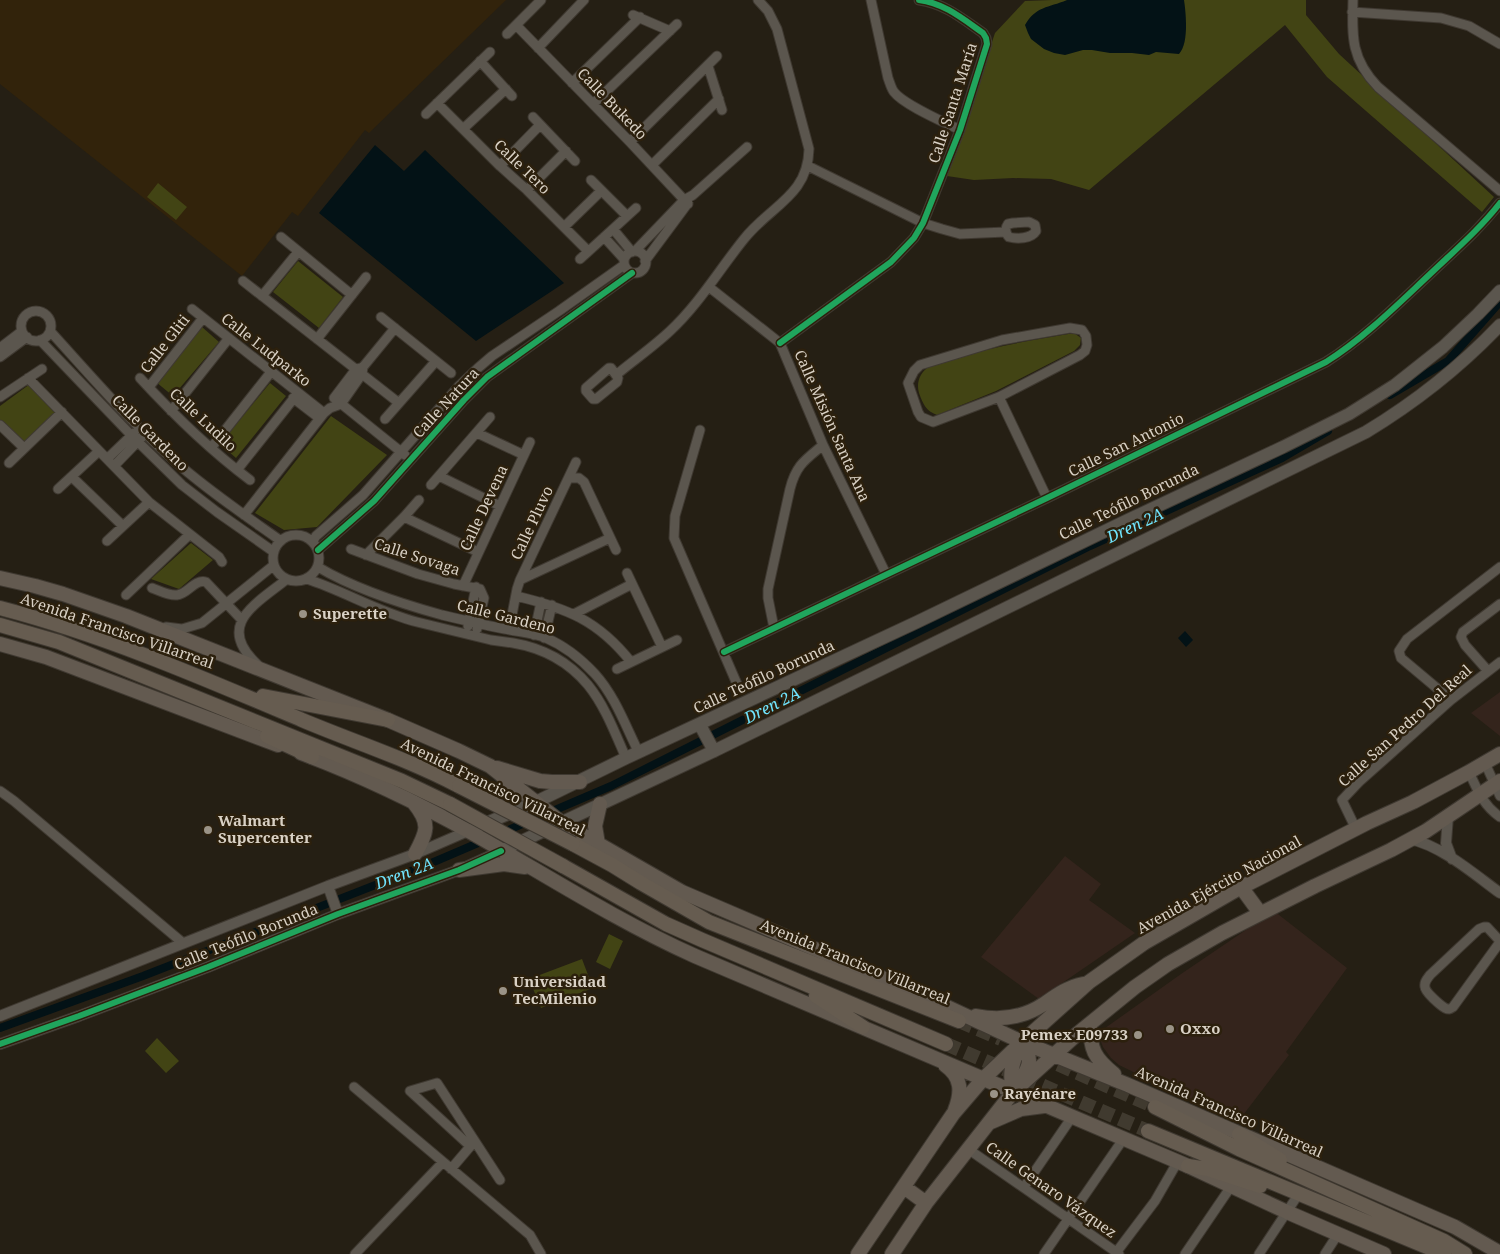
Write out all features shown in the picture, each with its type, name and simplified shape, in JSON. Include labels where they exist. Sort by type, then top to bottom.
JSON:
[{"type":"highway","name":"Avenida Francisco Villarreal","points":[[0,608],[96,638],[235,690],[303,720],[410,762],[573,844],[709,922],[786,953],[958,1017]]},
{"type":"highway","name":"Avenida Francisco Villarreal","points":[[0,625],[59,642],[402,781],[450,804],[666,924],[946,1044]]},
{"type":"highway","points":[[235,690],[388,720]]},
{"type":"highway","points":[[191,696],[204,706],[312,757]]},
{"type":"highway","points":[[786,953],[878,984],[915,992]]},
{"type":"highway","points":[[796,980],[801,987],[863,1027]]},
{"type":"highway","name":"Avenida Francisco Villarreal","points":[[1155,1107],[1239,1149],[1444,1241],[1465,1254]]},
{"type":"highway","points":[[1148,1131],[1444,1254]]},
{"type":"highway","points":[[1239,1134],[1283,1162],[1317,1179],[1343,1196]]},
{"type":"highway","points":[[1183,1164],[1222,1173],[1356,1217]]},
{"type":"main road","name":"Calle Teófilo Borunda","points":[[472,833],[539,805],[626,758],[702,728],[1283,450],[1395,386],[1459,332],[1500,291]]},
{"type":"main road","name":"Calle Teófilo Borunda","points":[[498,849],[559,820],[600,804],[1289,467],[1366,432],[1427,390],[1459,364],[1500,325]]},
{"type":"main road","points":[[1283,450],[1289,467]]},
{"type":"main road","points":[[0,578],[63,594],[151,626],[388,720],[490,766],[540,781],[580,782]]},
{"type":"main road","points":[[0,644],[46,657],[312,757],[396,794],[472,833],[658,940],[1124,1138],[1384,1254]]},
{"type":"main road","points":[[702,728],[713,748]]},
{"type":"main road","name":"Avenida Ejército Nacional","points":[[858,1254],[953,1114],[983,1079],[1088,982],[1144,943],[1241,887],[1413,802],[1500,754]]},
{"type":"main road","name":"Avenida Francisco Villarreal","points":[[490,766],[559,820],[651,876],[690,896],[915,992],[958,1017],[1128,1085],[1455,1227],[1500,1254]]},
{"type":"main road","points":[[892,1254],[926,1203],[1013,1092],[1054,1054],[1146,979],[1168,964],[1260,913],[1426,831],[1480,795],[1498,787]]},
{"type":"main road","points":[[413,803],[422,812],[426,824],[425,834],[415,854]]},
{"type":"main road","points":[[598,844],[595,826],[600,804]]},
{"type":"main road","points":[[459,870],[504,864],[532,868]]},
{"type":"main road","points":[[1241,887],[1260,913]]},
{"type":"main road","points":[[958,1017],[1000,1019],[1022,1016],[1065,990],[1088,982]]},
{"type":"main road","points":[[1090,1024],[1091,1044],[1095,1056],[1103,1066],[1128,1085]]},
{"type":"main road","points":[[1013,1092],[1010,1078],[1013,1062],[1022,1042]]},
{"type":"main road","points":[[936,1059],[952,1070],[959,1084],[959,1098],[953,1114]]},
{"type":"main road","points":[[988,1124],[1021,1109],[1046,1106]]},
{"type":"main road","points":[[1183,1164],[1226,1162],[1232,1159],[1239,1149],[1237,1142],[1214,1122]]},
{"type":"main road","points":[[904,1187],[926,1203]]},
{"type":"street","points":[[507,34],[541,0]]},
{"type":"street","points":[[538,48],[584,0]]},
{"type":"street","points":[[616,375],[670,331],[709,287],[748,234],[796,189],[808,166],[809,149],[781,39],[773,19],[758,0]]},
{"type":"street","points":[[871,0],[888,78],[895,93],[914,106],[960,130]]},
{"type":"street","name":"Calle Santa María","points":[[780,343],[891,262],[914,238],[924,222],[960,130],[987,44],[983,33],[944,7],[919,0]]},
{"type":"street","points":[[1353,0],[1353,40],[1361,66],[1368,76],[1378,87],[1500,191]]},
{"type":"street","points":[[1352,12],[1441,18],[1469,26],[1500,44]]},
{"type":"street","points":[[572,83],[636,16],[670,31]]},
{"type":"street","points":[[593,104],[678,24]]},
{"type":"street","name":"Calle Bukedo","points":[[516,25],[686,202]]},
{"type":"street","points":[[426,114],[490,52]]},
{"type":"street","points":[[630,142],[717,56]]},
{"type":"street","points":[[464,128],[509,92],[480,61]]},
{"type":"street","points":[[708,66],[722,110]]},
{"type":"street","points":[[652,165],[719,99]]},
{"type":"street","name":"Calle Tero","points":[[437,103],[588,251]]},
{"type":"street","points":[[533,117],[575,161]]},
{"type":"street","points":[[500,166],[540,125]]},
{"type":"street","points":[[624,262],[627,254],[633,251],[747,147]]},
{"type":"street","points":[[527,190],[566,152]]},
{"type":"street","points":[[808,166],[942,229],[960,234],[1006,232]]},
{"type":"street","points":[[591,180],[627,216]]},
{"type":"street","points":[[564,227],[601,191]]},
{"type":"street","points":[[604,237],[624,262],[627,270],[636,273],[642,270],[645,261],[686,202]]},
{"type":"street","name":"Calle San Antonio","points":[[724,652],[1326,362],[1344,351],[1393,309],[1470,237],[1500,202]]},
{"type":"street","points":[[580,259],[636,208]]},
{"type":"street","points":[[613,229],[633,251],[642,254],[645,261]]},
{"type":"street","points":[[281,237],[352,294]]},
{"type":"street","points":[[262,296],[298,252]]},
{"type":"street","name":"Calle Natura","points":[[313,542],[316,536],[363,495],[459,386],[478,368],[624,262]]},
{"type":"street","name":"Calle Natura","points":[[318,550],[363,512],[487,377],[632,273]]},
{"type":"street","points":[[318,339],[366,277]]},
{"type":"street","points":[[243,281],[360,370],[399,403]]},
{"type":"street","name":"Calle Misión Santa Ana","points":[[709,287],[780,343],[823,445],[886,574]]},
{"type":"street","name":"Calle Ludparko","points":[[192,309],[271,372],[322,416]]},
{"type":"street","points":[[31,312],[45,314],[50,320],[50,332],[40,340],[34,341],[25,334],[22,324],[25,317],[31,312]]},
{"type":"street","points":[[381,317],[451,373]]},
{"type":"street","name":"Calle Gliti","points":[[149,388],[203,318]]},
{"type":"street","points":[[244,515],[322,416],[337,403],[360,370],[395,328]]},
{"type":"street","points":[[1061,329],[1082,330],[1086,336],[1087,345],[1084,351],[1072,360],[999,397],[933,422],[921,417],[908,384],[914,371],[920,365],[980,345],[1061,329]]},
{"type":"street","name":"Calle Gardeno","points":[[50,332],[143,431],[195,478],[281,541]]},
{"type":"street","points":[[0,348],[25,334]]},
{"type":"street","points":[[0,357],[25,334]]},
{"type":"street","points":[[171,410],[229,338]]},
{"type":"street","name":"Calle Gardeno","points":[[40,340],[166,471],[199,499],[274,552]]},
{"type":"street","points":[[385,419],[436,361]]},
{"type":"street","points":[[0,397],[42,369]]},
{"type":"street","points":[[211,448],[271,372]]},
{"type":"street","points":[[28,378],[149,502],[219,557],[222,562]]},
{"type":"street","name":"Calle Ludilo","points":[[140,378],[211,448],[250,480]]},
{"type":"street","points":[[237,470],[296,395]]},
{"type":"street","points":[[999,397],[1047,498]]},
{"type":"street","points":[[337,403],[411,460]]},
{"type":"street","points":[[9,463],[62,412]]},
{"type":"street","points":[[431,485],[490,417]]},
{"type":"street","points":[[0,425],[24,448]]},
{"type":"street","points":[[700,430],[675,516],[674,538],[737,684]]},
{"type":"street","points":[[110,462],[143,431]]},
{"type":"street","points":[[477,433],[524,455]]},
{"type":"street","name":"Calle Devena","points":[[462,586],[530,442]]},
{"type":"street","points":[[774,628],[768,588],[791,484],[802,463],[823,445]]},
{"type":"street","points":[[58,490],[99,451]]},
{"type":"street","name":"Calle Pluvo","points":[[511,620],[520,580],[576,462]]},
{"type":"street","points":[[72,476],[123,526]]},
{"type":"street","points":[[439,476],[500,506]]},
{"type":"street","name":"Calle Pluvo","points":[[569,478],[580,478],[584,482],[616,550]]},
{"type":"street","points":[[366,555],[404,518],[419,500]]},
{"type":"street","points":[[107,541],[149,502]]},
{"type":"street","points":[[404,518],[478,552]]},
{"type":"street","points":[[126,595],[189,535]]},
{"type":"street","points":[[297,535],[306,537],[313,542],[320,558],[318,567],[307,579],[295,582],[279,574],[274,566],[274,552],[281,541],[288,536],[297,535]]},
{"type":"street","name":"Calle Pluvo","points":[[520,580],[610,538]]},
{"type":"street","name":"Calle Sovaga","points":[[351,549],[418,574],[462,586],[476,587],[481,591],[484,598],[474,622]]},
{"type":"street","points":[[151,626],[182,629],[202,623],[274,566]]},
{"type":"street","name":"Calle Gardeno","points":[[318,567],[390,599],[443,615],[534,635],[561,646],[596,674],[602,682],[639,753]]},
{"type":"street","points":[[1451,700],[1401,658],[1399,651],[1407,639],[1500,567]]},
{"type":"street","points":[[627,573],[662,647]]},
{"type":"street","points":[[266,671],[248,656],[239,638],[239,628],[241,620],[247,611],[286,579]]},
{"type":"street","name":"Calle Gardeno","points":[[307,579],[362,603],[401,617],[466,634],[535,648],[556,657],[568,665],[588,685],[606,714],[626,758]]},
{"type":"street","points":[[152,588],[176,595],[202,581],[210,584],[241,620]]},
{"type":"street","points":[[574,614],[632,584]]},
{"type":"street","points":[[516,596],[552,605],[574,614],[600,630],[631,662]]},
{"type":"street","points":[[534,635],[541,602]]},
{"type":"street","name":"Calle San Pedro Del Real","points":[[1488,671],[1465,645],[1461,637],[1463,632],[1500,604]]},
{"type":"street","points":[[544,638],[552,605]]},
{"type":"street","points":[[466,634],[474,622]]},
{"type":"street","points":[[474,622],[476,636]]},
{"type":"street","points":[[493,640],[495,627]]},
{"type":"street","points":[[617,669],[677,640]]},
{"type":"street","points":[[568,665],[574,655]]},
{"type":"street","name":"Calle San Pedro Del Real","points":[[1356,829],[1342,800],[1359,782],[1451,700],[1500,662]]},
{"type":"street","points":[[606,714],[611,713],[619,723],[624,723]]},
{"type":"street","points":[[1485,763],[1498,787]]},
{"type":"street","points":[[1469,772],[1490,810],[1500,816]]},
{"type":"street","points":[[0,791],[183,944]]},
{"type":"street","points":[[1448,816],[1446,843],[1452,859]]},
{"type":"street","name":"Calle Teófilo Borunda","points":[[0,1016],[472,833]]},
{"type":"street","points":[[1410,839],[1430,845],[1500,893]]},
{"type":"street","name":"Calle Teófilo Borunda","points":[[0,1044],[208,967],[338,912],[459,870],[498,849]]},
{"type":"street","points":[[329,889],[338,912]]},
{"type":"street","points":[[1487,927],[1500,942],[1453,1007],[1450,1009],[1445,1008],[1427,993],[1425,984],[1430,975],[1479,929],[1487,927]]},
{"type":"street","points":[[473,1144],[410,1092],[437,1083],[473,1144],[500,1180]]},
{"type":"street","points":[[354,1087],[530,1235],[541,1254]]},
{"type":"street","points":[[1024,1187],[1072,1117]]},
{"type":"street","points":[[1044,1254],[1124,1138]]},
{"type":"street","points":[[451,1169],[473,1144]]},
{"type":"street","name":"Calle Genaro Vázquez","points":[[968,1149],[1117,1253]]},
{"type":"street","points":[[355,1254],[443,1162]]},
{"type":"street","points":[[1117,1253],[1183,1164]]},
{"type":"street","points":[[1185,1254],[1232,1185]]},
{"type":"street","points":[[1258,1254],[1296,1198]]},
{"type":"street","points":[[1325,1254],[1338,1234]]},
{"type":"shaded area","points":[[0,0],[506,0],[369,133],[365,130],[298,216],[292,212],[242,276],[0,84]]},
{"type":"shaded area","points":[[1067,0],[1184,0],[1186,36],[1182,49],[1179,54],[1156,52],[1149,55],[1083,50],[1065,55],[1044,49],[1031,39],[1025,25],[1034,14],[1043,8]]},
{"type":"shaded area","points":[[1306,0],[1306,15],[1339,54],[1494,197],[1482,212],[1327,77],[1285,25],[1089,190],[1051,179],[974,180],[947,176],[995,33],[1025,1]]},
{"type":"shaded area","points":[[375,145],[404,171],[425,150],[564,283],[476,341],[319,213]]},
{"type":"shaded area","points":[[158,183],[187,207],[176,220],[147,197]]},
{"type":"shaded area","points":[[298,261],[343,297],[319,328],[273,292]]},
{"type":"shaded area","points":[[202,327],[219,342],[173,396],[156,382]]},
{"type":"shaded area","points":[[1074,333],[1081,338],[1080,345],[1074,351],[996,391],[937,415],[925,407],[922,401],[918,389],[919,378],[926,369],[932,366],[999,347]]},
{"type":"shaded area","points":[[270,383],[286,396],[236,458],[220,444]]},
{"type":"shaded area","points":[[30,384],[56,413],[24,442],[0,420],[0,406]]},
{"type":"shaded area","points":[[331,416],[387,455],[317,527],[284,530],[255,513]]},
{"type":"shaded area","points":[[191,543],[213,560],[179,589],[151,579]]},
{"type":"shaded area","points":[[1185,631],[1193,640],[1186,647],[1178,638]]},
{"type":"shaded area","points":[[1500,692],[1500,736],[1471,713]]},
{"type":"shaded area","points":[[1065,856],[1101,884],[1089,900],[1135,933],[1039,999],[981,957]]},
{"type":"shaded area","points":[[1274,911],[1347,968],[1286,1052],[1289,1055],[1237,1123],[1119,1065],[1111,1058],[1100,1039],[1101,1031]]},
{"type":"shaded area","points":[[609,934],[623,941],[610,969],[596,962]]},
{"type":"shaded area","points":[[582,959],[593,988],[541,1008],[529,979]]},
{"type":"shaded area","points":[[157,1038],[179,1061],[166,1073],[145,1051]]},
{"type":"waterway","name":"Dren 2A","points":[[1390,395],[1448,361],[1500,302]]},
{"type":"waterway","name":"Dren 2A","points":[[0,1028],[143,976],[429,864],[611,786],[1090,546],[1282,458],[1328,431]]},
{"type":"tunnel","points":[[959,1021],[1001,1039]]},
{"type":"tunnel","points":[[946,1044],[1148,1131]]},
{"type":"tunnel","points":[[1039,1056],[1155,1107]]},
{"type":"cycle path","points":[[780,343],[891,262],[914,238],[923,223],[960,130],[987,44],[983,33],[961,17],[937,4],[919,0]]},
{"type":"cycle path","points":[[724,652],[1326,362],[1367,332],[1392,310],[1466,241],[1500,203]]},
{"type":"cycle path","points":[[318,550],[374,501],[464,400],[487,377],[632,273]]},
{"type":"cycle path","points":[[0,1044],[208,967],[338,914],[459,870],[501,851]]},
{"type":"place","name":"Superette","points":[[303,614]]},
{"type":"place","name":"Walmart Supercenter","points":[[208,830]]},
{"type":"place","name":"Universidad TecMilenio","points":[[503,991]]},
{"type":"place","name":"Oxxo","points":[[1170,1029]]},
{"type":"place","name":"Pemex E09733","points":[[1138,1035]]},
{"type":"place","name":"Rayénare","points":[[994,1094]]}]
